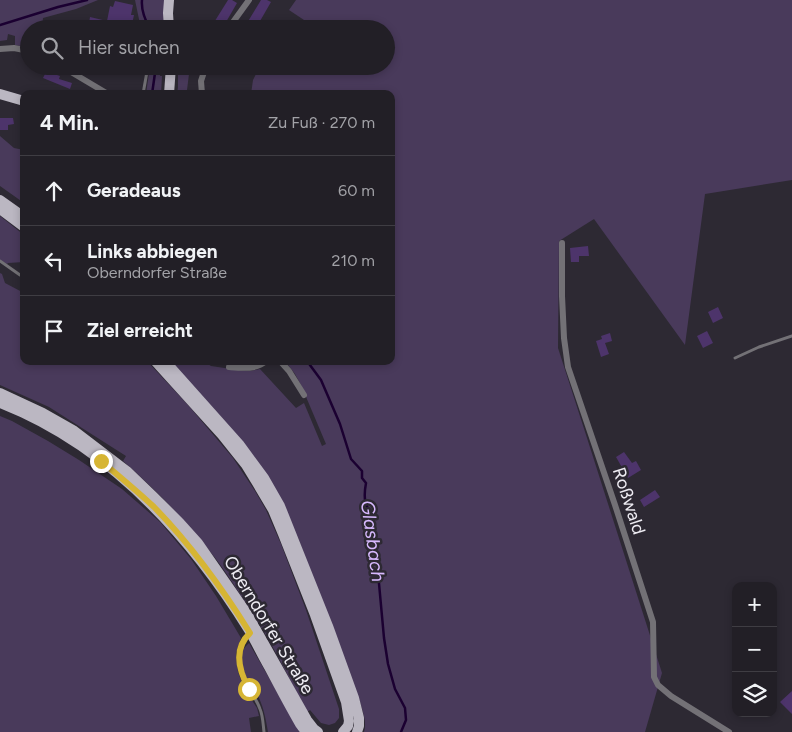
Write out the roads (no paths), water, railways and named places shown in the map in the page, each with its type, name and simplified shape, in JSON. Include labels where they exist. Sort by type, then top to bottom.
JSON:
[{"type":"main road","points":[[168,20],[169,0]]},
{"type":"main road","points":[[170,90],[171,75]]},
{"type":"main road","points":[[0,94],[20,100]]},
{"type":"main road","points":[[0,200],[20,214]]},
{"type":"main road","points":[[0,209],[20,224]]},
{"type":"main road","name":"Oberndorfer Straße","points":[[159,365],[222,435],[246,465],[273,510],[315,615],[346,702],[349,721],[348,726],[343,732]]},
{"type":"main road","points":[[169,365],[239,444],[264,478],[280,506],[328,626],[354,698],[359,718],[357,732]]},
{"type":"main road","name":"Oberndorfer Straße","points":[[0,393],[43,413],[73,430],[128,472],[198,543],[246,612],[307,720],[318,732]]},
{"type":"main road","name":"Oberndorfer Straße","points":[[0,403],[71,440],[125,480],[161,515],[197,556],[222,590],[250,633],[306,732]]},
{"type":"street","points":[[234,20],[248,0]]},
{"type":"street","points":[[0,48],[20,50]]},
{"type":"street","points":[[76,75],[101,90]]},
{"type":"street","points":[[202,90],[203,75]]},
{"type":"street","name":"Roßwald","points":[[562,243],[564,338],[568,367],[653,622],[654,677],[658,685],[671,696],[729,732]]},
{"type":"street","points":[[229,367],[260,365]]},
{"type":"street","points":[[284,365],[304,395]]},
{"type":"lane","points":[[144,90],[146,75]]},
{"type":"lane","points":[[0,261],[20,275]]},
{"type":"lane","points":[[735,358],[759,347],[792,336]]},
{"type":"lane","points":[[250,633],[241,645],[239,654],[240,665],[242,677],[261,710],[264,732]]},
{"type":"waterway","points":[[0,25],[87,0]]},
{"type":"waterway","name":"Glasbach","points":[[142,0],[145,20]]},
{"type":"waterway","name":"Glasbach","points":[[153,90],[155,75]]},
{"type":"waterway","name":"Glasbach","points":[[310,365],[321,380],[340,424],[351,459],[362,471],[362,478],[366,483],[365,498],[366,505],[373,518],[388,664],[395,689],[405,708],[406,720],[401,732]]}]
